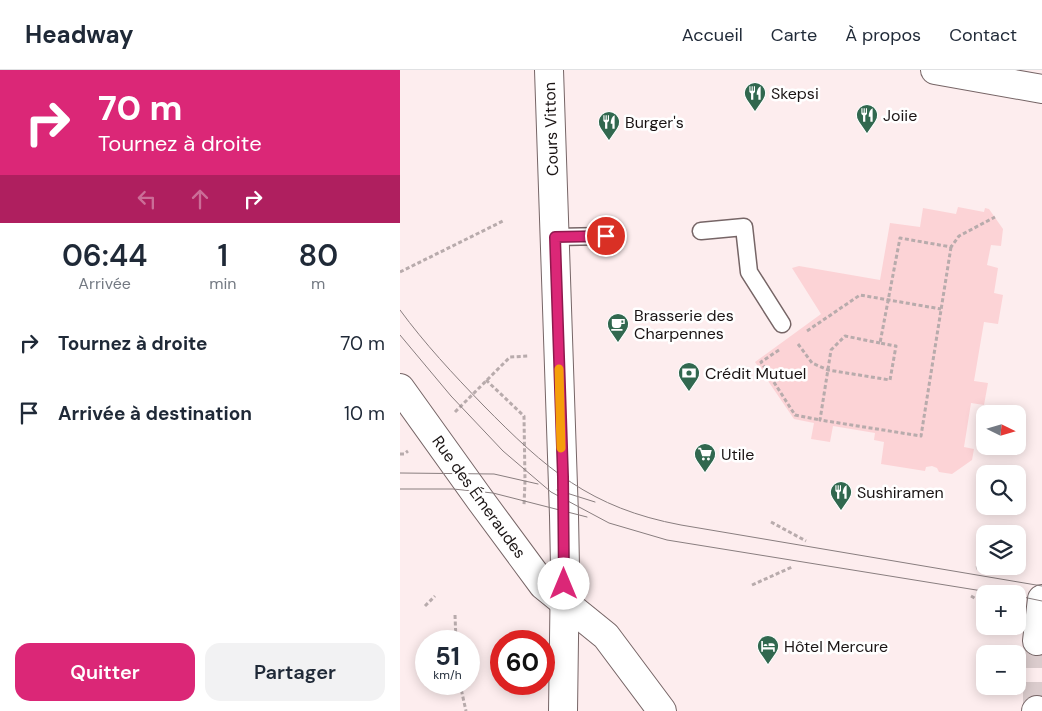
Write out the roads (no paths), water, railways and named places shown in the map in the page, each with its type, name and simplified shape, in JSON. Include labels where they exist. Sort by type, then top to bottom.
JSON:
[{"type":"main road","name":"Cours Vitton","points":[[548,70],[564,516],[563,711]]},
{"type":"main road","points":[[935,70],[1042,89]]},
{"type":"main road","name":"Rue des Émeraudes","points":[[400,388],[480,501],[543,585],[564,600],[606,636],[662,711]]},
{"type":"main road","points":[[1037,641],[1042,598]]},
{"type":"lane","points":[[701,230],[744,227],[749,272],[782,324]]},
{"type":"lane","points":[[555,237],[606,236]]},
{"type":"tunnel","points":[[1037,641],[1037,710]]},
{"type":"tram line","points":[[400,310],[419,335],[483,405],[549,467],[572,483],[621,508],[649,518],[681,525],[1042,586]]},
{"type":"tram line","points":[[400,335],[451,396],[503,451],[551,492],[609,523],[667,540],[976,590]]},
{"type":"tram line","points":[[400,473],[494,474],[538,484]]},
{"type":"tram line","points":[[400,489],[453,489],[493,493],[587,517]]},
{"type":"tram line","points":[[557,490],[595,502]]},
{"type":"tram line","points":[[1026,598],[1042,601]]},
{"type":"place","name":"Skepsi","points":[[755,112]]},
{"type":"place","name":"Joiie","points":[[867,134]]},
{"type":"place","name":"Burger's","points":[[609,141]]},
{"type":"place","name":"Brasserie des Charpennes","points":[[618,343]]},
{"type":"place","name":"Crédit Mutuel","points":[[689,392]]},
{"type":"place","name":"Utile","points":[[705,473]]},
{"type":"place","name":"Sushiramen","points":[[841,511]]},
{"type":"place","name":"Hôtel Mercure","points":[[768,665]]}]
